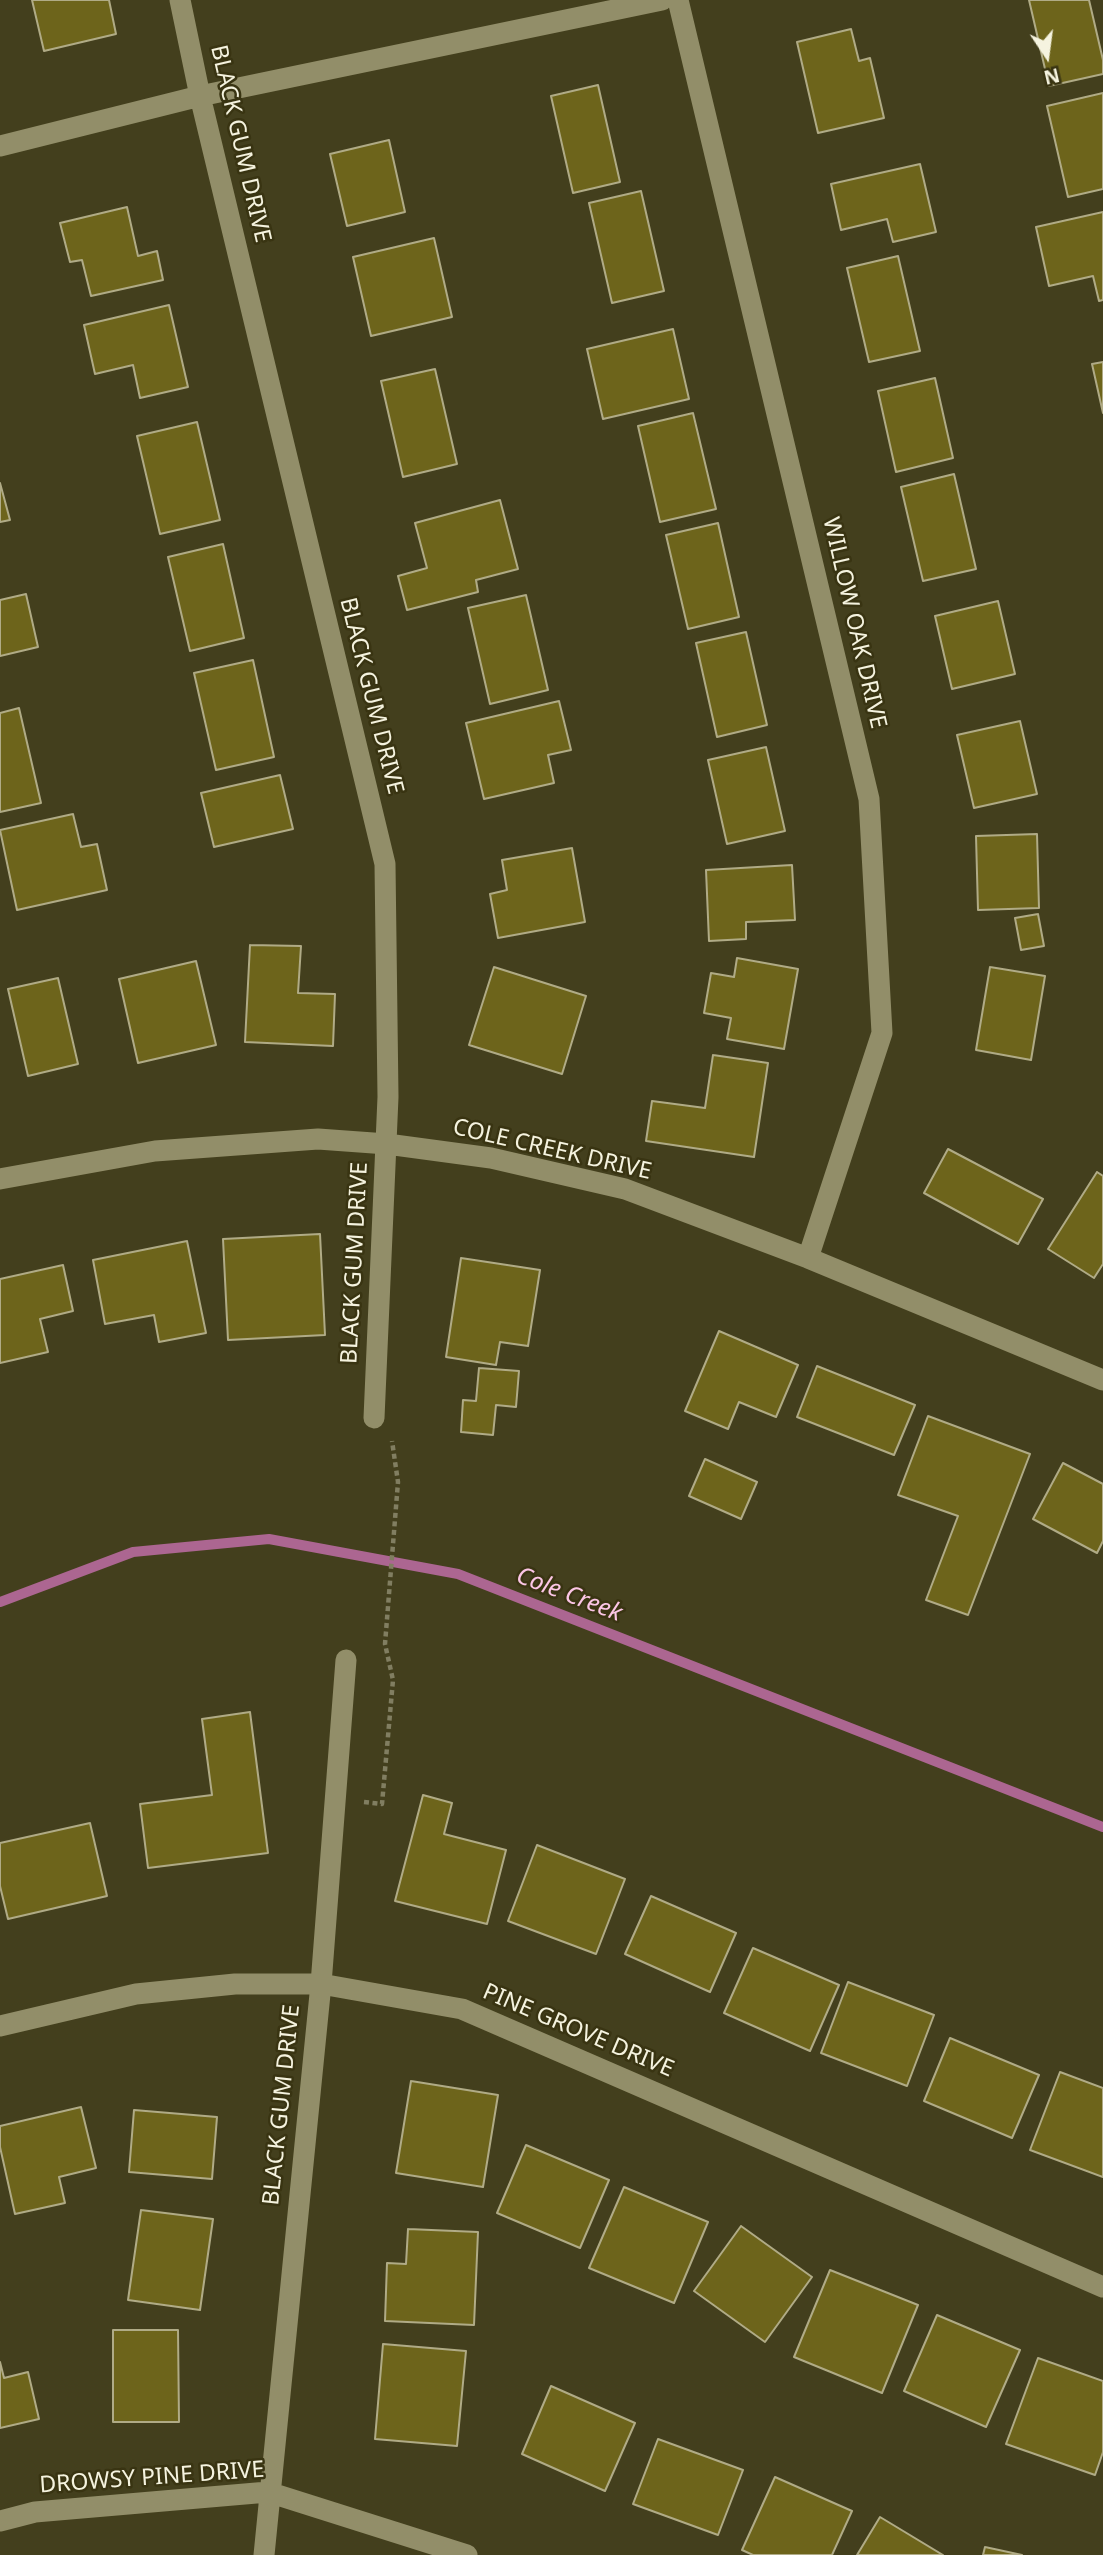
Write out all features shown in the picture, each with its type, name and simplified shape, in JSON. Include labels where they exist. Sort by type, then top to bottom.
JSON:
[{"type":"street","name":"BLACK GUM DRIVE","points":[[180,0],[200,96],[385,864],[387,1144],[373,1418]]},
{"type":"street","points":[[0,146],[200,96],[662,0]]},
{"type":"street","name":"WILLOW OAK DRIVE","points":[[678,0],[869,799],[882,1033],[808,1258]]},
{"type":"street","name":"COLE CREEK DRIVE","points":[[0,1179],[155,1150],[318,1139],[387,1144],[491,1158],[625,1189],[808,1258],[1103,1380]]},
{"type":"street","name":"BLACK GUM DRIVE","points":[[264,2555],[268,2492],[321,1984],[346,1660]]},
{"type":"street","name":"PINE GROVE DRIVE","points":[[0,2026],[136,1994],[235,1984],[321,1984],[462,2009],[1103,2287]]},
{"type":"street","name":"DROWSY PINE DRIVE","points":[[0,2521],[35,2512],[268,2492],[467,2555]]},
{"type":"path","points":[[336,1799],[382,1804],[393,1680],[385,1644],[398,1482],[389,1428],[373,1418]]},
{"type":"building","points":[[32,0],[109,0],[116,34],[44,51]]},
{"type":"building","points":[[1029,0],[1089,0],[1103,60],[1103,74],[1049,86]]},
{"type":"building","points":[[851,29],[859,61],[870,58],[884,118],[818,133],[797,42]]},
{"type":"building","points":[[598,85],[620,182],[573,193],[551,96]]},
{"type":"building","points":[[1103,93],[1103,189],[1068,197],[1047,106]]},
{"type":"building","points":[[389,140],[405,212],[347,226],[330,154]]},
{"type":"building","points":[[920,164],[936,232],[893,242],[887,219],[841,230],[831,184]]},
{"type":"building","points":[[641,191],[664,291],[612,303],[589,203]]},
{"type":"building","points":[[127,207],[138,256],[157,251],[163,280],[91,296],[82,260],[70,262],[60,223]]},
{"type":"building","points":[[1103,212],[1103,300],[1099,301],[1093,276],[1049,286],[1036,227]]},
{"type":"building","points":[[434,238],[452,317],[371,336],[353,257]]},
{"type":"building","points":[[898,256],[920,351],[869,362],[847,268]]},
{"type":"building","points":[[169,305],[188,387],[140,398],[133,365],[95,374],[84,325]]},
{"type":"building","points":[[673,329],[689,399],[603,419],[587,349]]},
{"type":"building","points":[[1103,362],[1103,413],[1092,364]]},
{"type":"building","points":[[435,369],[457,464],[403,477],[381,381]]},
{"type":"building","points":[[935,378],[953,458],[896,472],[878,391]]},
{"type":"building","points":[[693,413],[716,509],[660,522],[638,426]]},
{"type":"building","points":[[197,422],[220,520],[160,534],[137,436]]},
{"type":"building","points":[[954,474],[976,569],[923,581],[901,487]]},
{"type":"building","points":[[0,483],[10,520],[0,522]]},
{"type":"building","points":[[500,500],[518,569],[476,580],[478,592],[407,610],[398,576],[427,568],[415,523]]},
{"type":"building","points":[[718,523],[739,617],[688,629],[666,535]]},
{"type":"building","points":[[223,544],[244,638],[190,651],[168,557]]},
{"type":"building","points":[[26,594],[38,647],[0,656],[0,600]]},
{"type":"building","points":[[526,595],[548,690],[490,704],[468,608]]},
{"type":"building","points":[[998,601],[1015,674],[952,689],[935,616]]},
{"type":"building","points":[[746,632],[767,725],[717,737],[696,643]]},
{"type":"building","points":[[253,660],[274,757],[216,770],[194,673]]},
{"type":"building","points":[[559,701],[571,750],[548,755],[554,783],[484,799],[466,723]]},
{"type":"building","points":[[19,708],[41,803],[0,812],[0,713]]},
{"type":"building","points":[[1020,721],[1037,794],[974,808],[957,735]]},
{"type":"building","points":[[766,747],[785,831],[727,844],[708,760]]},
{"type":"building","points":[[280,775],[293,829],[214,847],[201,793]]},
{"type":"building","points":[[73,814],[81,847],[97,844],[107,890],[17,910],[0,830]]},
{"type":"building","points":[[1037,834],[1039,908],[978,910],[976,836]]},
{"type":"building","points":[[572,848],[585,922],[498,938],[490,894],[507,890],[502,860]]},
{"type":"building","points":[[792,865],[795,920],[746,922],[746,939],[709,941],[706,870]]},
{"type":"building","points":[[1038,914],[1044,946],[1021,950],[1015,918]]},
{"type":"building","points":[[250,945],[301,946],[298,993],[335,994],[333,1046],[245,1042]]},
{"type":"building","points":[[737,958],[798,969],[784,1049],[727,1039],[731,1018],[704,1013],[711,973],[734,977]]},
{"type":"building","points":[[196,961],[216,1045],[138,1063],[119,979]]},
{"type":"building","points":[[494,967],[586,996],[562,1074],[469,1045]]},
{"type":"building","points":[[990,967],[1045,976],[1031,1060],[976,1050]]},
{"type":"building","points":[[58,978],[78,1064],[28,1076],[8,989]]},
{"type":"building","points":[[713,1055],[768,1063],[754,1157],[646,1141],[652,1101],[705,1108]]},
{"type":"building","points":[[948,1149],[1043,1199],[1018,1244],[924,1193]]},
{"type":"building","points":[[1097,1172],[1103,1176],[1103,1264],[1094,1278],[1048,1249]]},
{"type":"building","points":[[320,1234],[325,1335],[228,1340],[223,1239]]},
{"type":"building","points":[[187,1241],[206,1333],[159,1342],[154,1315],[105,1324],[93,1260]]},
{"type":"building","points":[[461,1258],[540,1270],[528,1346],[500,1342],[496,1365],[446,1357]]},
{"type":"building","points":[[63,1265],[73,1311],[40,1319],[48,1352],[0,1363],[0,1279]]},
{"type":"building","points":[[719,1331],[798,1365],[776,1417],[739,1402],[728,1429],[685,1411]]},
{"type":"building","points":[[817,1366],[915,1405],[894,1455],[797,1417]]},
{"type":"building","points":[[479,1368],[519,1371],[516,1407],[496,1405],[493,1435],[461,1432],[463,1400],[476,1401]]},
{"type":"building","points":[[928,1416],[1030,1454],[968,1615],[926,1600],[958,1516],[898,1495]]},
{"type":"building","points":[[705,1459],[757,1482],[741,1519],[689,1496]]},
{"type":"building","points":[[1063,1463],[1103,1484],[1103,1541],[1097,1553],[1033,1519]]},
{"type":"building","points":[[250,1712],[268,1853],[148,1868],[140,1804],[212,1795],[202,1719]]},
{"type":"building","points":[[423,1795],[452,1803],[444,1834],[506,1850],[487,1924],[395,1901]]},
{"type":"building","points":[[90,1823],[107,1896],[8,1919],[0,1886],[0,1843]]},
{"type":"building","points":[[537,1845],[625,1879],[596,1954],[508,1921]]},
{"type":"building","points":[[651,1896],[736,1933],[710,1992],[625,1954]]},
{"type":"building","points":[[753,1948],[839,1985],[810,2051],[724,2013]]},
{"type":"building","points":[[848,1982],[934,2015],[907,2086],[821,2053]]},
{"type":"building","points":[[950,2038],[1039,2075],[1012,2138],[924,2101]]},
{"type":"building","points":[[1060,2072],[1103,2088],[1103,2177],[1030,2150]]},
{"type":"building","points":[[411,2081],[498,2095],[483,2187],[396,2173]]},
{"type":"building","points":[[81,2107],[96,2168],[59,2177],[65,2203],[15,2214],[0,2147],[0,2126]]},
{"type":"building","points":[[134,2110],[217,2117],[212,2179],[129,2172]]},
{"type":"building","points":[[526,2145],[609,2180],[580,2248],[497,2213]]},
{"type":"building","points":[[624,2187],[708,2222],[674,2303],[589,2268]]},
{"type":"building","points":[[141,2210],[213,2219],[200,2310],[128,2300]]},
{"type":"building","points":[[741,2226],[812,2277],[765,2342],[694,2291]]},
{"type":"building","points":[[408,2229],[478,2232],[474,2325],[385,2321],[387,2263],[406,2264]]},
{"type":"building","points":[[830,2270],[918,2305],[882,2393],[794,2357]]},
{"type":"building","points":[[937,2315],[1020,2350],[986,2427],[904,2391]]},
{"type":"building","points":[[113,2330],[178,2330],[179,2422],[113,2422]]},
{"type":"building","points":[[383,2344],[466,2351],[457,2446],[375,2439]]},
{"type":"building","points":[[1038,2358],[1103,2381],[1103,2452],[1095,2475],[1006,2444]]},
{"type":"building","points":[[0,2362],[4,2378],[28,2372],[39,2419],[0,2428]]},
{"type":"building","points":[[551,2386],[635,2423],[605,2491],[522,2454]]},
{"type":"building","points":[[658,2439],[743,2470],[718,2535],[633,2504]]},
{"type":"building","points":[[775,2477],[852,2511],[832,2555],[753,2555],[742,2550]]},
{"type":"building","points":[[880,2517],[943,2555],[857,2555]]},
{"type":"building","points":[[985,2547],[1022,2555],[983,2555]]},
{"type":"waterway","name":"Cole Creek","points":[[0,1602],[133,1552],[269,1539],[458,1574],[1103,1827]]}]
